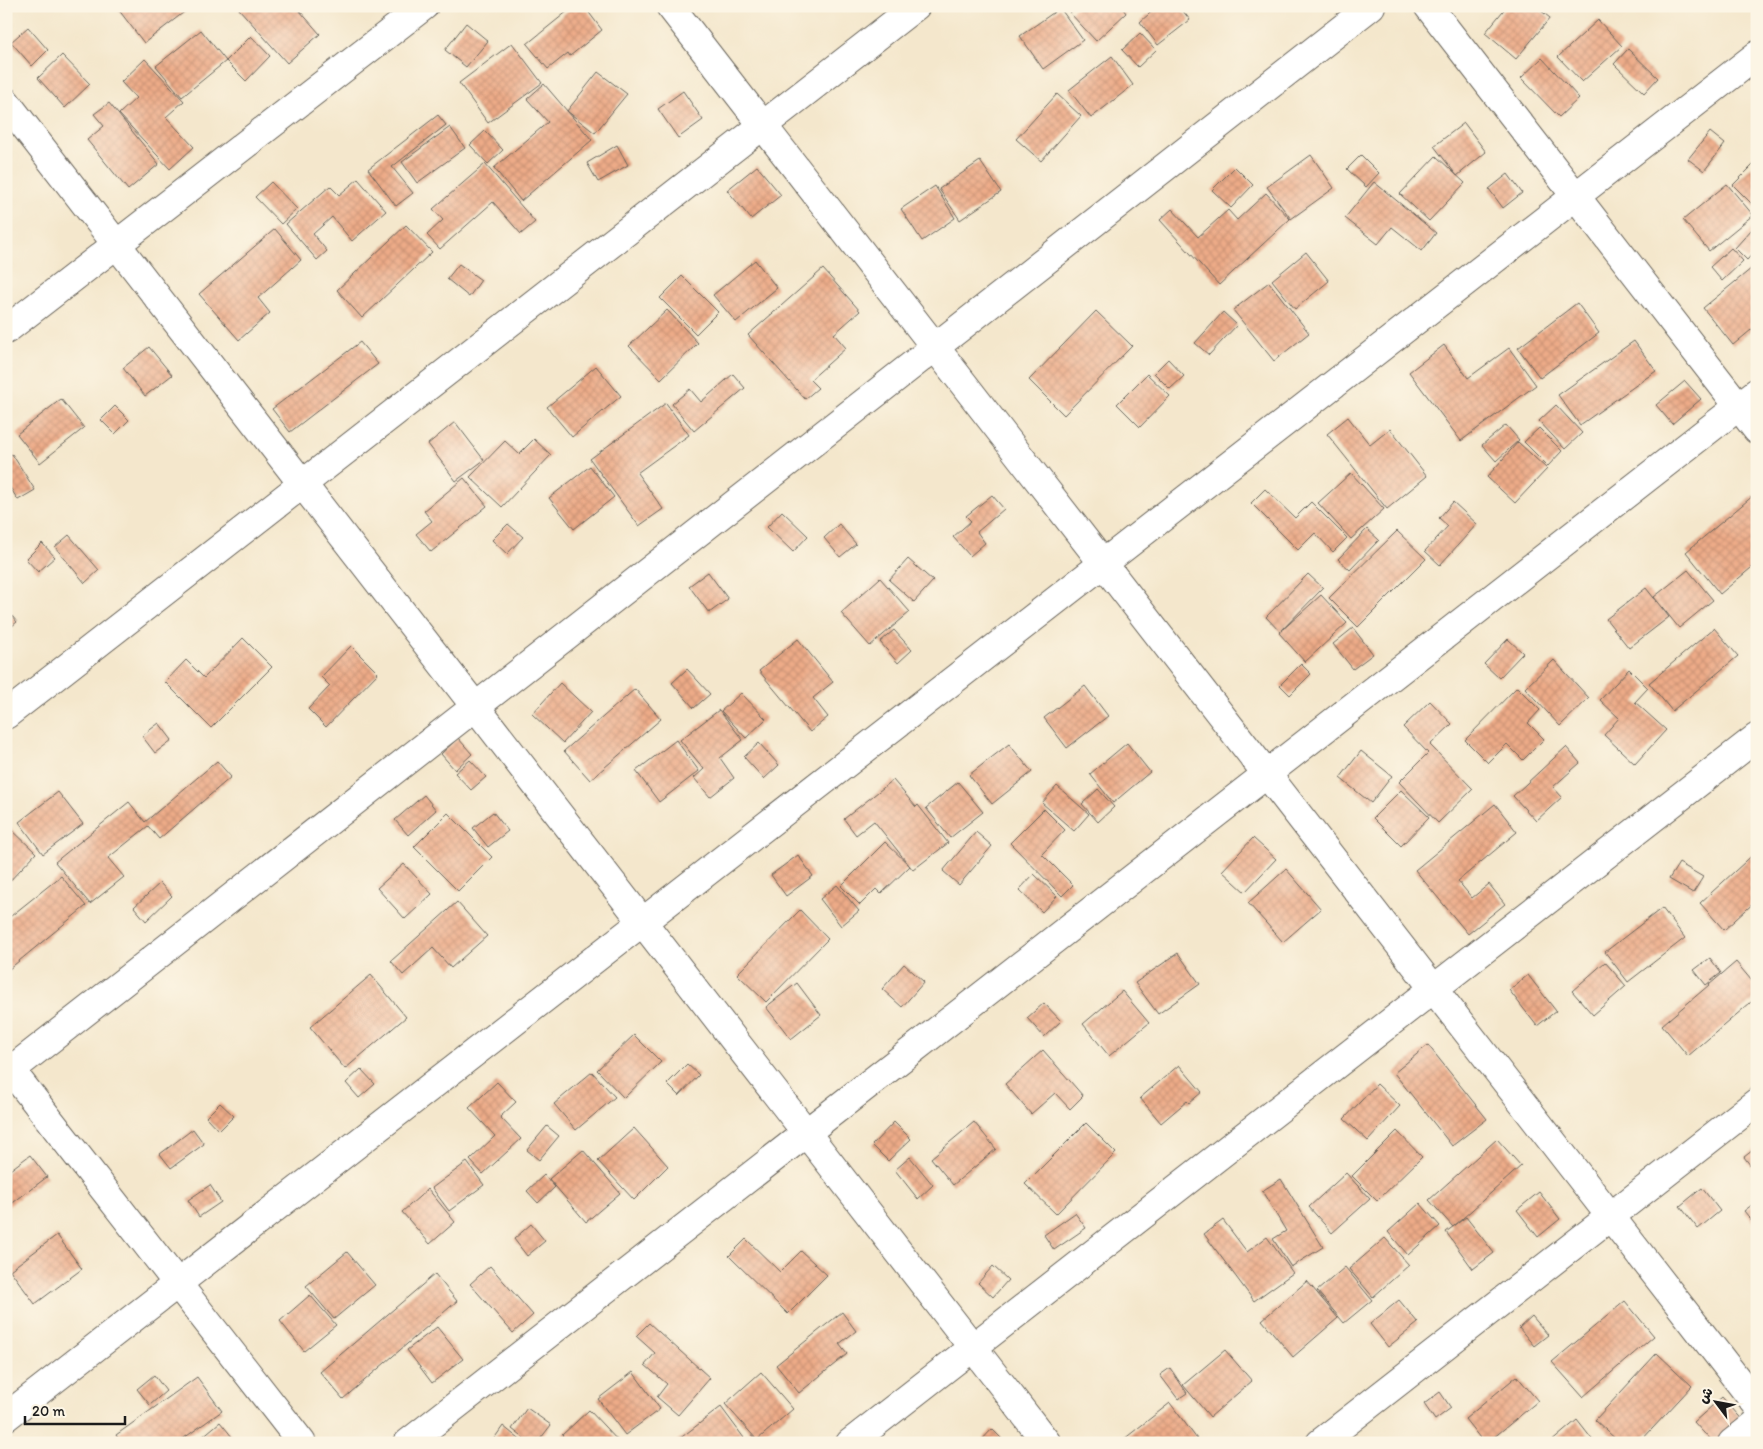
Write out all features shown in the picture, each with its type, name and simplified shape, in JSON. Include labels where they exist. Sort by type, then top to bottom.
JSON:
[{"type":"street","points":[[6,330],[424,6]]},
{"type":"street","points":[[670,6],[1757,1405]]},
{"type":"street","points":[[6,715],[916,6]]},
{"type":"street","points":[[302,1443],[8,1070],[476,707],[1370,6]]},
{"type":"street","points":[[1428,6],[1576,196],[1748,399],[1757,430]]},
{"type":"street","points":[[6,1417],[1757,55]]},
{"type":"street","points":[[6,102],[1047,1443]]},
{"type":"street","points":[[408,1443],[1748,399]]},
{"type":"street","points":[[850,1443],[1757,737]]},
{"type":"street","points":[[1320,1443],[1757,1102]]},
{"type":"street","points":[[1732,1443],[1757,1423]]},
{"type":"building","points":[[121,6],[192,6],[144,43],[118,9]]},
{"type":"building","points":[[242,6],[303,6],[299,10],[320,34],[287,63],[239,9]]},
{"type":"building","points":[[574,6],[584,6],[602,30],[570,56],[568,53],[548,69],[527,44]]},
{"type":"building","points":[[1078,6],[1121,6],[1126,13],[1096,41],[1070,13]]},
{"type":"building","points":[[1158,6],[1179,6],[1190,20],[1158,45],[1140,22]]},
{"type":"building","points":[[1507,6],[1535,6],[1550,18],[1516,59],[1485,33]]},
{"type":"building","points":[[1060,8],[1083,40],[1043,69],[1020,36]]},
{"type":"building","points":[[1598,20],[1622,46],[1582,82],[1558,57]]},
{"type":"building","points":[[466,23],[488,41],[466,67],[445,50]]},
{"type":"building","points":[[28,27],[48,50],[32,66],[11,42]]},
{"type":"building","points":[[201,30],[226,61],[182,97],[156,66]]},
{"type":"building","points":[[1140,33],[1156,50],[1138,67],[1122,50]]},
{"type":"building","points":[[251,36],[270,56],[246,81],[226,61]]},
{"type":"building","points":[[512,43],[542,83],[488,123],[459,83]]},
{"type":"building","points":[[1628,49],[1658,78],[1644,93],[1614,64]]},
{"type":"building","points":[[62,55],[90,84],[65,108],[38,78]]},
{"type":"building","points":[[1112,56],[1133,85],[1091,118],[1069,90]]},
{"type":"building","points":[[1542,58],[1579,98],[1559,117],[1521,78]]},
{"type":"building","points":[[145,59],[184,101],[166,117],[194,147],[170,169],[119,114],[136,98],[121,82]]},
{"type":"building","points":[[598,72],[627,94],[595,133],[567,111]]},
{"type":"building","points":[[544,84],[592,140],[521,201],[494,168],[548,122],[527,99]]},
{"type":"building","points":[[683,91],[703,120],[678,138],[658,109]]},
{"type":"building","points":[[1057,94],[1081,116],[1041,161],[1016,139]]},
{"type":"building","points":[[109,103],[159,164],[128,190],[87,140],[104,126],[94,114]]},
{"type":"building","points":[[438,115],[446,125],[392,167],[413,193],[396,206],[368,169]]},
{"type":"building","points":[[1464,123],[1486,152],[1457,176],[1434,146]]},
{"type":"building","points":[[450,127],[465,148],[417,183],[402,162]]},
{"type":"building","points":[[485,131],[503,150],[488,164],[470,145]]},
{"type":"building","points":[[1710,132],[1725,144],[1704,171],[1688,159]]},
{"type":"building","points":[[617,145],[628,165],[598,182],[587,163]]},
{"type":"building","points":[[1311,155],[1334,188],[1291,219],[1267,187]]},
{"type":"building","points":[[1361,155],[1379,173],[1366,187],[1347,169]]},
{"type":"building","points":[[1436,156],[1465,183],[1429,221],[1400,194]]},
{"type":"building","points":[[980,161],[1001,192],[960,220],[939,189]]},
{"type":"building","points":[[1757,161],[1757,209],[1733,185]]},
{"type":"building","points":[[485,164],[535,222],[521,234],[493,202],[440,249],[427,235],[443,220],[433,209]]},
{"type":"building","points":[[757,166],[781,195],[751,219],[727,190]]},
{"type":"building","points":[[1235,167],[1253,185],[1231,208],[1212,190]]},
{"type":"building","points":[[1508,174],[1522,193],[1503,208],[1489,189]]},
{"type":"building","points":[[358,179],[386,211],[352,241],[332,217],[313,234],[327,251],[317,260],[286,224],[330,186],[339,195]]},
{"type":"building","points":[[271,182],[297,209],[281,224],[255,197]]},
{"type":"building","points":[[1374,182],[1436,233],[1422,251],[1392,227],[1378,244],[1345,218]]},
{"type":"building","points":[[1727,184],[1753,215],[1709,251],[1683,220]]},
{"type":"building","points":[[935,186],[955,218],[922,241],[901,209]]},
{"type":"building","points":[[1266,193],[1290,219],[1219,285],[1160,220],[1172,209],[1198,237],[1228,210],[1237,220]]},
{"type":"building","points":[[406,225],[432,252],[362,318],[337,290]]},
{"type":"building","points":[[275,229],[301,260],[258,298],[270,313],[239,340],[199,294]]},
{"type":"building","points":[[1752,229],[1757,234],[1757,249],[1747,260],[1735,248]]},
{"type":"building","points":[[1731,248],[1743,261],[1722,281],[1710,267]]},
{"type":"building","points":[[1306,252],[1329,281],[1295,309],[1272,280]]},
{"type":"building","points":[[755,260],[777,288],[736,322],[713,295]]},
{"type":"building","points":[[459,264],[481,280],[469,297],[447,279]]},
{"type":"building","points":[[1757,264],[1757,325],[1733,345],[1703,308]]},
{"type":"building","points":[[823,269],[860,311],[834,334],[846,348],[810,380],[818,388],[805,399],[748,335]]},
{"type":"building","points":[[682,276],[718,312],[696,334],[660,298]]},
{"type":"building","points":[[1269,282],[1309,333],[1274,361],[1233,310]]},
{"type":"building","points":[[1577,303],[1599,333],[1540,378],[1518,348]]},
{"type":"building","points":[[667,310],[698,343],[661,379],[629,346]]},
{"type":"building","points":[[1096,311],[1132,346],[1064,415],[1029,380]]},
{"type":"building","points":[[1223,312],[1237,325],[1209,355],[1195,343]]},
{"type":"building","points":[[1634,341],[1656,371],[1580,425],[1558,395]]},
{"type":"building","points":[[360,342],[378,364],[290,432],[272,409]]},
{"type":"building","points":[[1444,345],[1468,378],[1509,348],[1536,385],[1461,441],[1409,372]]},
{"type":"building","points":[[149,347],[172,375],[145,396],[123,368]]},
{"type":"building","points":[[1168,359],[1184,376],[1170,389],[1154,373]]},
{"type":"building","points":[[596,366],[621,396],[572,437],[547,407]]},
{"type":"building","points":[[733,374],[745,388],[694,431],[672,404],[690,389],[701,402]]},
{"type":"building","points":[[1147,374],[1170,396],[1140,427],[1117,404]]},
{"type":"building","points":[[1685,381],[1701,399],[1672,424],[1656,405]]},
{"type":"building","points":[[61,399],[84,428],[40,463],[17,434]]},
{"type":"building","points":[[666,403],[689,435],[637,473],[663,509],[639,526],[590,459]]},
{"type":"building","points":[[1556,405],[1582,433],[1565,449],[1539,421]]},
{"type":"building","points":[[115,406],[129,420],[115,434],[101,420]]},
{"type":"building","points":[[1348,417],[1370,445],[1390,429],[1427,476],[1387,509],[1327,434]]},
{"type":"building","points":[[455,422],[484,460],[456,481],[428,444]]},
{"type":"building","points":[[1506,425],[1519,440],[1496,461],[1482,445]]},
{"type":"building","points":[[1539,428],[1562,451],[1548,466],[1524,442]]},
{"type":"building","points":[[534,439],[551,455],[502,507],[470,477],[505,441],[519,454]]},
{"type":"building","points":[[1518,442],[1547,469],[1515,503],[1487,477]]},
{"type":"building","points":[[12,454],[35,490],[18,500],[6,481],[6,458]]},
{"type":"building","points":[[590,466],[614,497],[574,529],[549,498]]},
{"type":"building","points":[[1351,473],[1384,509],[1351,539],[1318,503]]},
{"type":"building","points":[[464,478],[487,506],[431,552],[416,534],[432,521],[424,511]]},
{"type":"building","points":[[1265,489],[1295,518],[1311,502],[1347,538],[1333,552],[1315,533],[1298,550],[1251,503]]},
{"type":"building","points":[[992,495],[1004,509],[977,532],[985,543],[970,556],[953,537],[971,521],[966,516]]},
{"type":"building","points":[[1754,495],[1757,499],[1757,563],[1720,594],[1686,552]]},
{"type":"building","points":[[1453,502],[1477,524],[1440,565],[1425,551],[1448,526],[1439,518]]},
{"type":"building","points":[[782,511],[808,536],[793,552],[767,527]]},
{"type":"building","points":[[508,524],[523,537],[507,554],[492,540]]},
{"type":"building","points":[[839,524],[856,544],[840,557],[824,538]]},
{"type":"building","points":[[1367,529],[1379,540],[1350,570],[1338,559]]},
{"type":"building","points":[[1397,531],[1426,559],[1358,627],[1329,598]]},
{"type":"building","points":[[69,535],[99,570],[85,583],[55,547]]},
{"type":"building","points":[[42,543],[55,557],[38,572],[26,559]]},
{"type":"building","points":[[908,559],[933,581],[914,602],[889,580]]},
{"type":"building","points":[[1688,570],[1713,600],[1679,628],[1654,597]]},
{"type":"building","points":[[708,572],[728,599],[709,613],[689,586]]},
{"type":"building","points":[[1308,574],[1323,588],[1280,632],[1266,617]]},
{"type":"building","points":[[880,578],[910,612],[870,646],[841,613]]},
{"type":"building","points":[[1646,588],[1669,617],[1629,648],[1606,619]]},
{"type":"building","points":[[1321,595],[1347,623],[1305,662],[1279,633]]},
{"type":"building","points":[[6,609],[17,622],[6,631]]},
{"type":"building","points":[[1353,628],[1373,654],[1353,669],[1333,644]]},
{"type":"building","points":[[1714,628],[1738,656],[1672,711],[1649,683]]},
{"type":"building","points":[[894,630],[912,650],[898,663],[880,642]]},
{"type":"building","points":[[243,638],[272,667],[211,728],[165,682],[186,660],[204,678]]},
{"type":"building","points":[[798,639],[833,682],[813,698],[828,717],[810,732],[759,671]]},
{"type":"building","points":[[1508,639],[1523,653],[1499,678],[1484,664]]},
{"type":"building","points":[[351,646],[378,673],[326,727],[308,709],[330,686],[321,677]]},
{"type":"building","points":[[1554,660],[1589,698],[1560,726],[1525,688]]},
{"type":"building","points":[[1301,664],[1311,674],[1290,695],[1280,685]]},
{"type":"building","points":[[687,669],[710,694],[694,708],[672,683]]},
{"type":"building","points":[[1629,669],[1648,688],[1635,702],[1666,730],[1635,764],[1604,735],[1619,718],[1600,700]]},
{"type":"building","points":[[560,683],[591,712],[563,743],[532,714]]},
{"type":"building","points":[[1085,686],[1108,716],[1067,748],[1044,718]]},
{"type":"building","points":[[1517,687],[1540,710],[1528,723],[1544,739],[1523,760],[1507,744],[1488,763],[1465,740]]},
{"type":"building","points":[[635,689],[661,719],[590,780],[564,751]]},
{"type":"building","points":[[741,693],[766,719],[746,738],[721,711]]},
{"type":"building","points":[[1430,701],[1452,724],[1430,745],[1473,789],[1438,823],[1399,782],[1428,753],[1403,727]]},
{"type":"building","points":[[719,710],[743,740],[720,758],[734,778],[710,797],[694,778],[704,769],[680,740]]},
{"type":"building","points":[[159,723],[172,740],[155,753],[142,736]]},
{"type":"building","points":[[458,738],[472,754],[455,770],[441,754]]},
{"type":"building","points":[[676,740],[699,771],[659,802],[636,771]]},
{"type":"building","points":[[759,743],[779,765],[764,779],[744,757]]},
{"type":"building","points":[[1127,743],[1150,772],[1113,803],[1090,774]]},
{"type":"building","points":[[1009,744],[1032,772],[992,804],[969,775]]},
{"type":"building","points":[[1566,747],[1580,763],[1553,787],[1562,797],[1536,821],[1513,796]]},
{"type":"building","points":[[1361,751],[1392,776],[1371,803],[1340,778]]},
{"type":"building","points":[[470,760],[486,777],[471,790],[455,773]]},
{"type":"building","points":[[217,761],[231,777],[159,839],[148,826],[108,858],[124,877],[90,904],[55,862],[129,802],[145,822]]},
{"type":"building","points":[[893,780],[916,807],[918,805],[948,843],[913,870],[874,821],[856,835],[844,819]]},
{"type":"building","points":[[958,782],[983,812],[950,838],[926,808]]},
{"type":"building","points":[[1057,786],[1089,814],[1074,831],[1042,803]]},
{"type":"building","points":[[1098,789],[1114,807],[1098,822],[1082,804]]},
{"type":"building","points":[[1401,790],[1429,817],[1401,846],[1373,818]]},
{"type":"building","points":[[58,792],[83,824],[43,854],[19,822]]},
{"type":"building","points":[[424,795],[436,810],[408,835],[395,820]]},
{"type":"building","points":[[1495,804],[1517,832],[1458,881],[1472,898],[1489,884],[1505,904],[1468,934],[1415,870]]},
{"type":"building","points":[[1044,809],[1065,830],[1042,854],[1073,885],[1062,896],[1010,843]]},
{"type":"building","points":[[493,812],[508,831],[488,847],[473,828]]},
{"type":"building","points":[[448,813],[492,857],[458,891],[414,847]]},
{"type":"building","points":[[6,824],[36,853],[6,885]]},
{"type":"building","points":[[976,832],[992,846],[959,885],[943,871]]},
{"type":"building","points":[[1253,838],[1276,859],[1245,892],[1222,871]]},
{"type":"building","points":[[885,842],[910,866],[881,894],[876,889],[860,905],[841,886]]},
{"type":"building","points":[[1757,851],[1757,886],[1755,888],[1757,890],[1757,900],[1724,930],[1700,903]]},
{"type":"building","points":[[798,855],[813,876],[786,896],[771,875]]},
{"type":"building","points":[[1679,863],[1703,877],[1693,893],[1669,879]]},
{"type":"building","points":[[404,864],[432,894],[405,919],[377,888]]},
{"type":"building","points":[[1286,869],[1321,909],[1283,942],[1248,903]]},
{"type":"building","points":[[1034,874],[1057,896],[1042,912],[1019,890]]},
{"type":"building","points":[[61,876],[86,906],[8,970],[6,968],[6,920]]},
{"type":"building","points":[[160,883],[172,896],[146,921],[134,907]]},
{"type":"building","points":[[837,885],[859,911],[841,926],[820,899]]},
{"type":"building","points":[[457,902],[487,936],[451,968],[433,948],[403,975],[391,961]]},
{"type":"building","points":[[1662,908],[1685,938],[1628,982],[1605,952]]},
{"type":"building","points":[[800,910],[828,939],[766,1002],[737,974]]},
{"type":"building","points":[[1178,953],[1200,984],[1158,1014],[1135,983]]},
{"type":"building","points":[[1710,958],[1721,973],[1706,985],[1694,970]]},
{"type":"building","points":[[1605,962],[1626,986],[1593,1015],[1572,991]]},
{"type":"building","points":[[1736,962],[1757,987],[1757,997],[1688,1056],[1662,1025]]},
{"type":"building","points":[[904,964],[924,982],[902,1007],[882,989]]},
{"type":"building","points":[[371,975],[406,1017],[345,1069],[310,1027]]},
{"type":"building","points":[[1528,975],[1556,1011],[1537,1026],[1509,990]]},
{"type":"building","points":[[797,983],[821,1015],[791,1039],[766,1007]]},
{"type":"building","points":[[1122,991],[1149,1023],[1109,1056],[1083,1024]]},
{"type":"building","points":[[1044,1003],[1061,1021],[1044,1037],[1027,1018]]},
{"type":"building","points":[[634,1035],[661,1062],[624,1098],[597,1070]]},
{"type":"building","points":[[1428,1045],[1487,1119],[1452,1146],[1394,1073]]},
{"type":"building","points":[[1043,1050],[1083,1096],[1070,1109],[1055,1093],[1031,1114],[1005,1084]]},
{"type":"building","points":[[687,1064],[699,1075],[679,1096],[667,1084]]},
{"type":"building","points":[[1179,1065],[1202,1092],[1189,1103],[1187,1101],[1161,1123],[1140,1098]]},
{"type":"building","points":[[361,1069],[375,1084],[359,1098],[346,1083]]},
{"type":"building","points":[[592,1072],[615,1097],[576,1130],[554,1104]]},
{"type":"building","points":[[497,1082],[516,1102],[500,1117],[521,1139],[483,1174],[470,1160],[495,1136],[469,1108]]},
{"type":"building","points":[[1377,1084],[1400,1106],[1368,1141],[1344,1119]]},
{"type":"building","points":[[220,1103],[234,1116],[219,1131],[206,1117]]},
{"type":"building","points":[[894,1122],[911,1139],[888,1161],[872,1145]]},
{"type":"building","points":[[974,1122],[996,1149],[953,1185],[931,1158]]},
{"type":"building","points":[[1086,1123],[1116,1153],[1056,1214],[1025,1184]]},
{"type":"building","points":[[547,1126],[559,1136],[539,1160],[527,1150]]},
{"type":"building","points":[[634,1128],[668,1166],[634,1200],[598,1161]]},
{"type":"building","points":[[193,1129],[204,1144],[171,1168],[160,1154]]},
{"type":"building","points":[[1397,1131],[1422,1157],[1377,1201],[1352,1176]]},
{"type":"building","points":[[1497,1139],[1521,1166],[1453,1227],[1429,1200]]},
{"type":"building","points":[[1757,1147],[1757,1174],[1744,1157]]},
{"type":"building","points":[[583,1150],[620,1193],[586,1222],[549,1179]]},
{"type":"building","points":[[30,1155],[47,1177],[6,1208],[6,1173]]},
{"type":"building","points":[[910,1157],[933,1185],[918,1199],[895,1170]]},
{"type":"building","points":[[467,1162],[484,1185],[449,1211],[432,1188]]},
{"type":"building","points":[[1346,1173],[1370,1199],[1332,1233],[1309,1207]]},
{"type":"building","points":[[544,1175],[555,1187],[538,1203],[527,1191]]},
{"type":"building","points":[[1281,1179],[1323,1247],[1291,1267],[1273,1239],[1286,1231],[1262,1191]]},
{"type":"building","points":[[210,1185],[221,1202],[199,1217],[188,1200]]},
{"type":"building","points":[[1702,1188],[1720,1211],[1698,1229],[1680,1206]]},
{"type":"building","points":[[428,1189],[455,1222],[430,1244],[402,1212]]},
{"type":"building","points":[[1539,1192],[1560,1219],[1538,1237],[1517,1210]]},
{"type":"building","points":[[1757,1201],[1757,1227],[1744,1211]]},
{"type":"building","points":[[1420,1203],[1440,1226],[1408,1255],[1388,1232]]},
{"type":"building","points":[[1075,1213],[1086,1228],[1054,1250],[1044,1235]]},
{"type":"building","points":[[1466,1217],[1494,1253],[1473,1269],[1446,1232]]},
{"type":"building","points":[[1223,1220],[1247,1252],[1267,1237],[1293,1273],[1254,1301],[1204,1234]]},
{"type":"building","points":[[531,1224],[545,1241],[527,1256],[514,1239]]},
{"type":"building","points":[[57,1235],[82,1269],[35,1304],[10,1270]]},
{"type":"building","points":[[1385,1238],[1409,1265],[1373,1297],[1349,1269]]},
{"type":"building","points":[[746,1239],[780,1272],[801,1251],[827,1275],[788,1314],[729,1256]]},
{"type":"building","points":[[347,1252],[375,1285],[334,1319],[306,1286]]},
{"type":"building","points":[[490,1266],[533,1315],[513,1333],[470,1284]]},
{"type":"building","points":[[993,1266],[1008,1280],[993,1297],[978,1283]]},
{"type":"building","points":[[1345,1267],[1372,1300],[1344,1323],[1317,1291]]},
{"type":"building","points":[[435,1274],[457,1301],[343,1399],[320,1372]]},
{"type":"building","points":[[1307,1281],[1338,1318],[1293,1357],[1262,1320]]},
{"type":"building","points":[[310,1295],[336,1325],[304,1351],[280,1321]]},
{"type":"building","points":[[1399,1300],[1418,1323],[1388,1347],[1370,1324]]},
{"type":"building","points":[[1625,1301],[1654,1336],[1583,1397],[1552,1362]]},
{"type":"building","points":[[842,1312],[856,1331],[839,1344],[847,1354],[799,1393],[776,1365]]},
{"type":"building","points":[[1532,1316],[1548,1335],[1534,1346],[1519,1328]]},
{"type":"building","points":[[649,1323],[710,1378],[678,1415],[657,1397],[667,1384],[645,1365],[655,1353],[636,1336]]},
{"type":"building","points":[[437,1327],[463,1359],[432,1383],[407,1350]]},
{"type":"building","points":[[1225,1350],[1252,1381],[1210,1417],[1183,1385]]},
{"type":"building","points":[[1657,1353],[1692,1386],[1639,1443],[1620,1443],[1595,1420]]},
{"type":"building","points":[[1170,1368],[1187,1393],[1178,1399],[1160,1375]]},
{"type":"building","points":[[633,1372],[660,1409],[625,1435],[598,1399]]},
{"type":"building","points":[[761,1372],[793,1409],[757,1440],[725,1404]]},
{"type":"building","points":[[154,1375],[166,1391],[150,1405],[137,1389]]},
{"type":"building","points":[[1517,1376],[1538,1401],[1487,1443],[1484,1443],[1465,1419]]},
{"type":"building","points":[[197,1377],[222,1411],[177,1443],[121,1443],[116,1435]]},
{"type":"building","points":[[1440,1392],[1451,1408],[1435,1420],[1424,1404]]},
{"type":"building","points":[[1722,1397],[1746,1424],[1725,1443],[1713,1443],[1694,1422]]},
{"type":"building","points":[[1170,1403],[1200,1443],[1119,1443]]},
{"type":"building","points":[[721,1407],[744,1438],[738,1443],[674,1443]]},
{"type":"building","points":[[527,1408],[551,1425],[537,1443],[530,1443],[512,1429]]},
{"type":"building","points":[[589,1410],[620,1443],[569,1443],[562,1435]]},
{"type":"building","points":[[1577,1420],[1595,1443],[1550,1443]]},
{"type":"building","points":[[220,1422],[237,1443],[195,1443]]},
{"type":"building","points":[[503,1426],[524,1443],[491,1443]]},
{"type":"building","points":[[992,1429],[1006,1443],[979,1443]]}]
